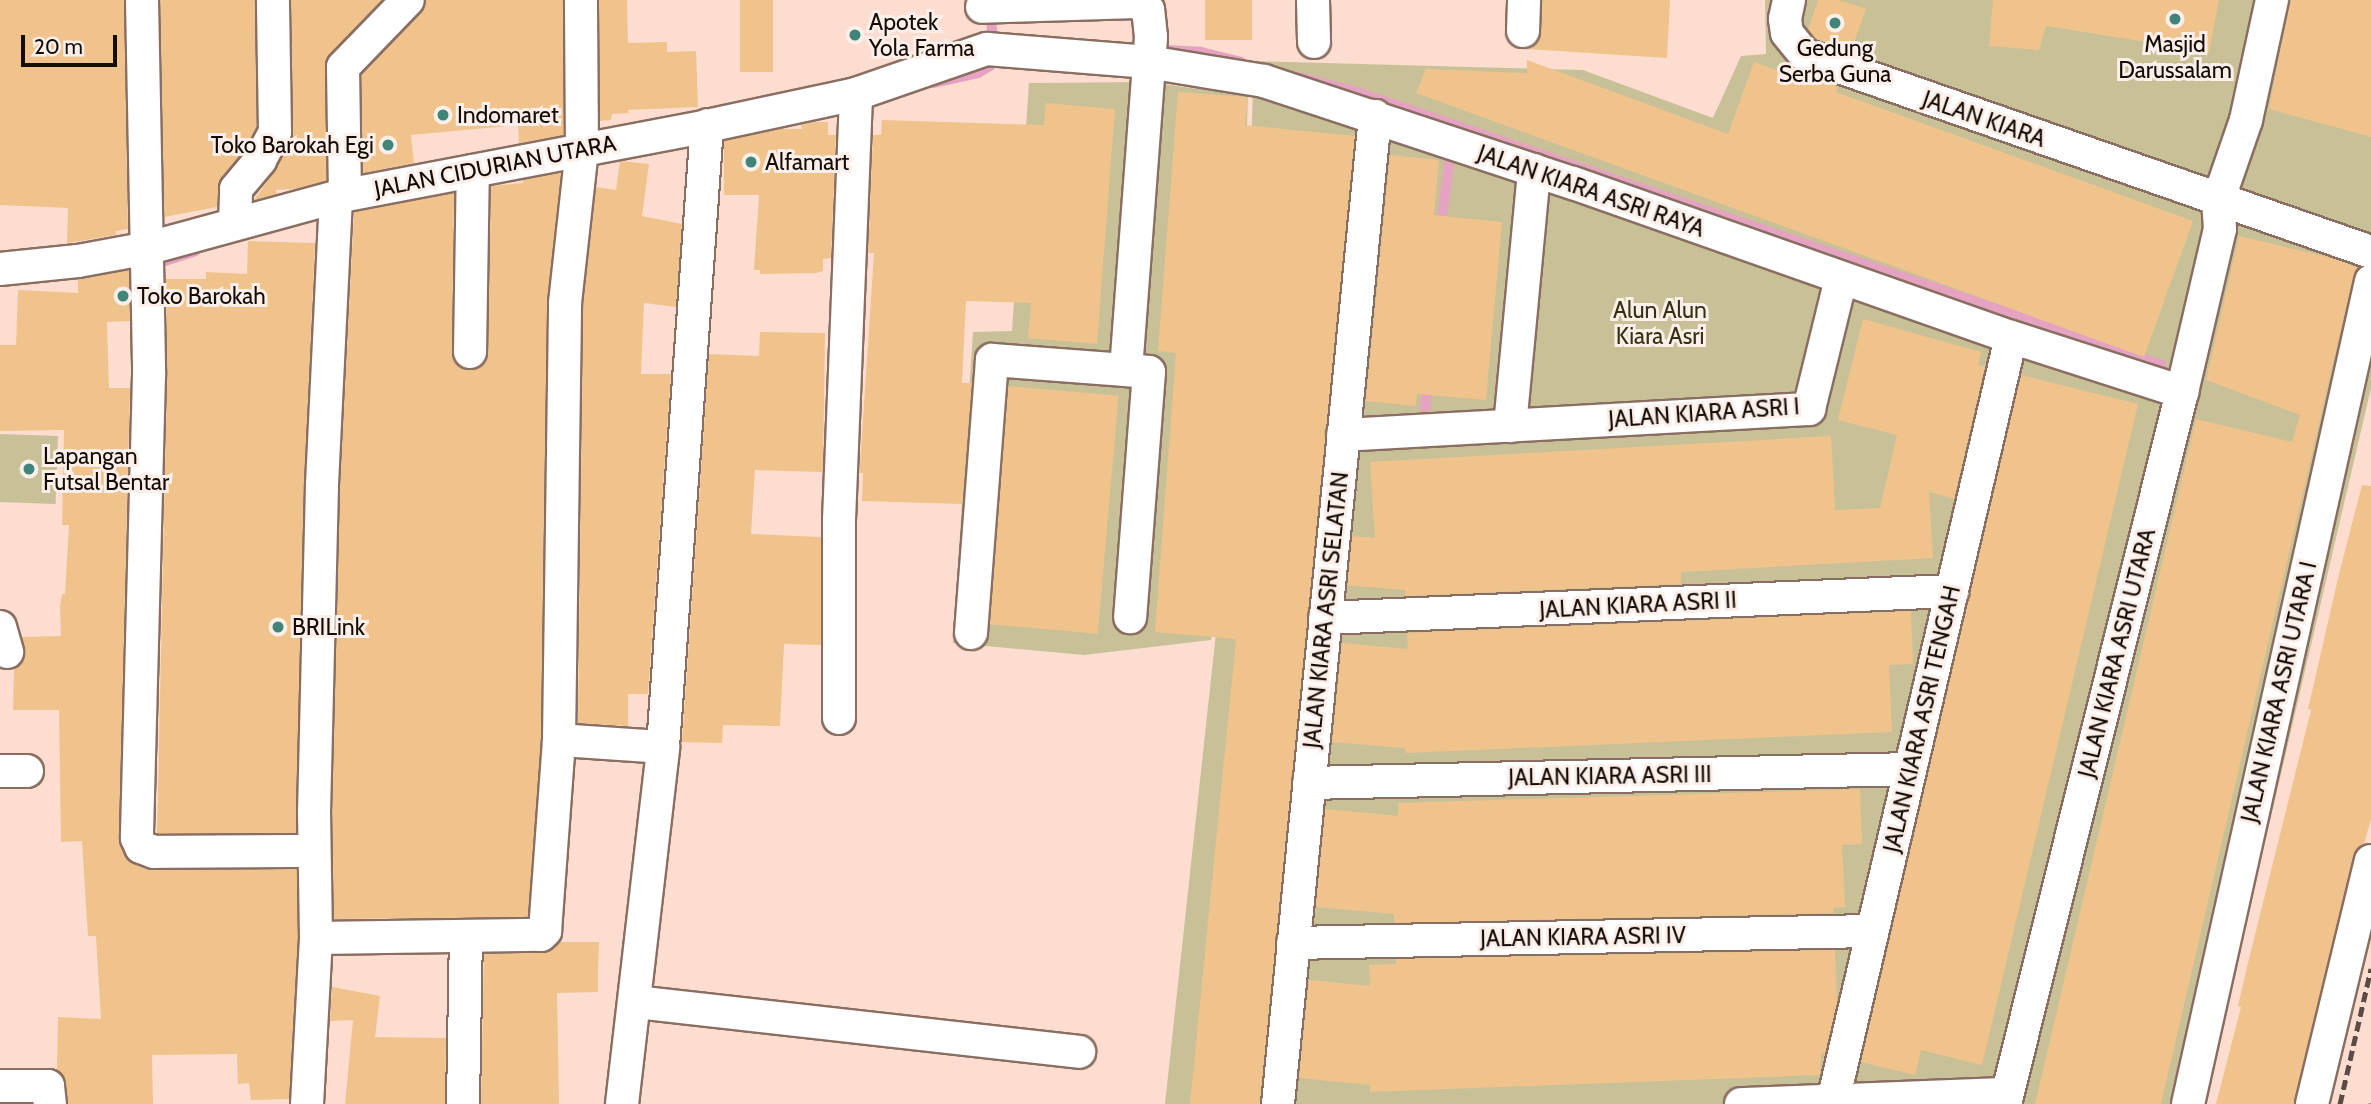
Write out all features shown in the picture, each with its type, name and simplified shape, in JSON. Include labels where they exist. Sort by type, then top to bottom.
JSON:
[{"type":"street","points":[[142,0],[149,248],[149,375],[137,838],[141,847],[154,852],[314,851]]},
{"type":"street","points":[[235,223],[236,189],[260,160],[275,132],[273,0]]},
{"type":"street","points":[[307,1104],[316,937],[314,851],[322,484],[340,196],[343,67],[408,0]]},
{"type":"street","points":[[316,937],[466,937],[541,935],[545,931],[559,740],[565,303],[582,150],[581,0]]},
{"type":"street","points":[[1313,0],[1314,42]]},
{"type":"street","points":[[1523,31],[1524,0]]},
{"type":"street","name":"JALAN KIARA ASRI UTARA","points":[[2006,1099],[2182,392],[2220,229],[2218,201],[2246,120],[2272,0]]},
{"type":"street","points":[[987,49],[982,3],[1137,2],[1149,10],[1148,62],[1126,370]]},
{"type":"street","name":"JALAN KIARA","points":[[1788,2],[1787,33],[1805,55],[2218,201],[2371,252]]},
{"type":"street","name":"JALAN CIDURIAN UTARA","points":[[0,269],[78,261],[149,248],[340,196],[707,126],[856,94],[987,49]]},
{"type":"street","name":"JALAN KIARA ASRI RAYA","points":[[987,49],[1148,62],[1264,81],[1534,170],[2011,337],[2182,392]]},
{"type":"street","points":[[839,718],[839,520],[856,94]]},
{"type":"street","name":"JALAN KIARA ASRI SELATAN","points":[[1278,1104],[1375,116]]},
{"type":"street","points":[[622,1104],[663,747],[707,126]]},
{"type":"street","points":[[1510,426],[1534,170]]},
{"type":"street","points":[[470,352],[473,171]]},
{"type":"street","name":"JALAN KIARA ASRI I","points":[[1343,435],[1809,409],[1841,279]]},
{"type":"street","name":"JALAN KIARA ASRI UTARA I","points":[[2188,1104],[2371,281]]},
{"type":"street","name":"JALAN KIARA ASRI TENGAH","points":[[1833,1101],[2011,337]]},
{"type":"street","points":[[971,633],[992,360],[1149,372],[1130,617]]},
{"type":"street","name":"JALAN KIARA ASRI II","points":[[1325,618],[1952,591]]},
{"type":"street","points":[[559,740],[663,747]]},
{"type":"street","name":"JALAN KIARA ASRI III","points":[[1309,782],[1910,769]]},
{"type":"street","points":[[2312,1104],[2371,860]]},
{"type":"street","name":"JALAN KIARA ASRI IV","points":[[1293,943],[1872,931]]},
{"type":"street","points":[[463,1104],[466,937]]},
{"type":"street","points":[[635,1002],[1079,1052]]},
{"type":"street","points":[[0,1086],[48,1086],[50,1104]]},
{"type":"street","points":[[1741,1104],[2006,1099]]},
{"type":"green space","name":"Alun Alun Kiara Asri","points":[[1765,0],[2371,0],[2371,388],[2204,1104],[1165,1104],[1215,642],[1241,431],[1254,61],[1583,70],[1713,118],[1741,56],[1766,54]]},
{"type":"green space","points":[[1148,82],[1248,96],[1236,431],[1211,640],[1084,655],[953,643],[973,332],[1012,331],[1029,83]]},
{"type":"green space","name":"Lapangan Futsal Bentar","points":[[0,434],[58,436],[56,504],[0,502]]},
{"type":"building","points":[[0,0],[124,0],[128,229],[116,231],[116,235],[67,243],[68,208],[0,205]]},
{"type":"building","points":[[160,0],[255,0],[257,128],[245,150],[221,178],[217,207],[164,217]]},
{"type":"building","points":[[291,0],[382,0],[326,61],[326,181],[294,189],[276,190],[277,194],[254,200],[276,169],[293,132]]},
{"type":"building","points":[[426,0],[563,0],[564,135],[519,143],[518,125],[411,135],[414,163],[363,173],[361,74],[421,13]]},
{"type":"building","points":[[599,0],[627,0],[628,43],[667,42],[667,52],[696,51],[698,107],[628,110],[629,113],[612,114],[611,120],[600,121]]},
{"type":"building","points":[[740,0],[773,0],[773,72],[740,72]]},
{"type":"building","points":[[1205,0],[1252,0],[1252,40],[1205,40]]},
{"type":"building","points":[[1542,0],[1670,0],[1667,58],[1527,49],[1538,41],[1541,32]]},
{"type":"building","name":"Gedung Serba Guna","points":[[1818,0],[1839,0],[1866,9],[1851,51],[1816,39],[1808,30]]},
{"type":"building","points":[[1993,0],[2219,0],[2209,52],[2046,26],[2039,50],[1989,46]]},
{"type":"building","points":[[2290,0],[2371,0],[2371,137],[2269,109]]},
{"type":"building","points":[[1527,60],[1728,134],[1754,62],[1792,76],[1794,69],[1838,86],[1836,92],[2193,221],[2144,357],[1416,93],[1426,69],[1527,73]]},
{"type":"building","points":[[1178,92],[1248,97],[1245,125],[1355,136],[1260,1104],[1190,1104],[1236,639],[1155,632],[1176,353],[1158,351]]},
{"type":"building","points":[[1046,103],[1115,109],[1097,344],[1028,338],[1031,303],[966,301],[962,383],[972,383],[962,504],[862,501],[863,473],[859,473],[874,253],[868,253],[873,135],[881,135],[882,120],[1044,125]]},
{"type":"building","points":[[828,122],[828,135],[836,135],[831,258],[823,259],[823,271],[816,273],[760,274],[760,270],[754,270],[759,195],[724,195],[724,141],[781,129],[802,129],[801,125]]},
{"type":"building","points":[[1390,155],[1439,160],[1434,215],[1502,222],[1486,400],[1417,394],[1416,406],[1366,401]]},
{"type":"building","points":[[620,161],[649,164],[642,216],[682,224],[676,307],[644,303],[641,374],[671,374],[648,694],[628,694],[628,726],[578,723],[583,304],[596,187],[616,190]]},
{"type":"building","points":[[561,173],[547,303],[541,739],[528,917],[334,919],[332,813],[340,485],[354,212],[454,193],[452,352],[460,367],[470,370],[485,362],[488,352],[491,186],[523,183],[523,180]]},
{"type":"building","points":[[2239,236],[2336,259],[2358,268],[2353,277],[2161,1104],[2035,1104],[2196,419],[2292,442],[2300,415],[2206,380]]},
{"type":"building","points":[[248,241],[315,243],[304,484],[296,833],[157,834],[167,375],[166,279],[206,279],[206,272],[247,274]]},
{"type":"building","points":[[129,270],[130,321],[107,322],[109,388],[130,388],[119,838],[129,861],[154,870],[297,869],[298,938],[289,1099],[251,1100],[249,1083],[238,1084],[237,1054],[152,1055],[153,1104],[68,1104],[66,1083],[57,1070],[58,1017],[101,1019],[96,936],[88,936],[82,841],[61,842],[59,710],[13,710],[14,669],[25,656],[22,637],[61,636],[60,607],[62,594],[65,594],[69,525],[62,525],[64,430],[0,431],[0,345],[16,345],[18,290],[78,293],[78,279]]},
{"type":"building","points":[[1863,319],[1981,352],[1978,365],[1985,366],[1954,499],[1929,492],[1933,558],[1681,572],[1681,584],[1405,596],[1405,590],[1347,585],[1352,536],[1375,538],[1370,462],[1831,436],[1835,510],[1880,508],[1897,435],[1838,420]]},
{"type":"building","points":[[760,332],[825,333],[823,472],[755,470],[751,534],[821,537],[821,645],[784,644],[780,726],[723,725],[722,743],[682,742],[709,354],[759,356]]},
{"type":"building","points":[[2021,375],[2138,404],[1982,1065],[1921,1050],[1915,1075],[1861,1062]]},
{"type":"building","points":[[1008,386],[1119,396],[1098,634],[987,624]]},
{"type":"building","points":[[2362,485],[2371,486],[2371,819],[2364,844],[2353,857],[2294,1104],[2216,1104],[2241,1007],[2238,1006],[2246,971],[2311,710],[2308,709]]},
{"type":"building","points":[[1911,611],[1913,664],[1889,665],[1892,732],[1406,753],[1405,748],[1332,742],[1342,643],[1408,649],[1407,633]]},
{"type":"building","points":[[1860,789],[1862,844],[1842,845],[1845,907],[1833,908],[1834,913],[1394,923],[1394,914],[1316,907],[1325,809],[1398,816],[1398,803]]},
{"type":"building","points":[[559,942],[599,942],[598,992],[557,993],[559,1104],[481,1104],[484,954],[541,953]]},
{"type":"building","points":[[1835,950],[1837,1002],[1825,1054],[1821,1053],[1820,1075],[1370,1092],[1370,1085],[1299,1078],[1309,980],[1370,986],[1369,965],[1396,964],[1396,959]]},
{"type":"building","points":[[332,987],[380,996],[375,1037],[446,1038],[445,1104],[345,1104],[353,1020],[330,1021]]},
{"type":"waterway","points":[[991,21],[994,46]]},
{"type":"waterway","points":[[1166,50],[1201,52],[1241,62]]},
{"type":"waterway","points":[[933,83],[978,73],[990,66]]},
{"type":"waterway","points":[[1299,77],[1354,91],[2162,365]]},
{"type":"waterway","points":[[1441,227],[1450,155]]},
{"type":"waterway","points":[[162,262],[195,251]]},
{"type":"waterway","points":[[1425,408],[1427,384]]},
{"type":"railway","points":[[2340,1104],[2371,969]]},
{"type":"place","name":"Masjid Darussalam","points":[[2175,19]]},
{"type":"place","name":"Gedung Serba Guna","points":[[1835,23]]},
{"type":"place","name":"Apotek Yola Farma","points":[[855,35]]},
{"type":"place","name":"Indomaret","points":[[443,115]]},
{"type":"place","name":"Toko Barokah Egi","points":[[388,145]]},
{"type":"place","name":"Alfamart","points":[[751,162]]},
{"type":"place","name":"Toko Barokah","points":[[123,296]]},
{"type":"place","name":"Lapangan Futsal Bentar","points":[[29,469]]},
{"type":"place","name":"BRILink","points":[[278,627]]}]
